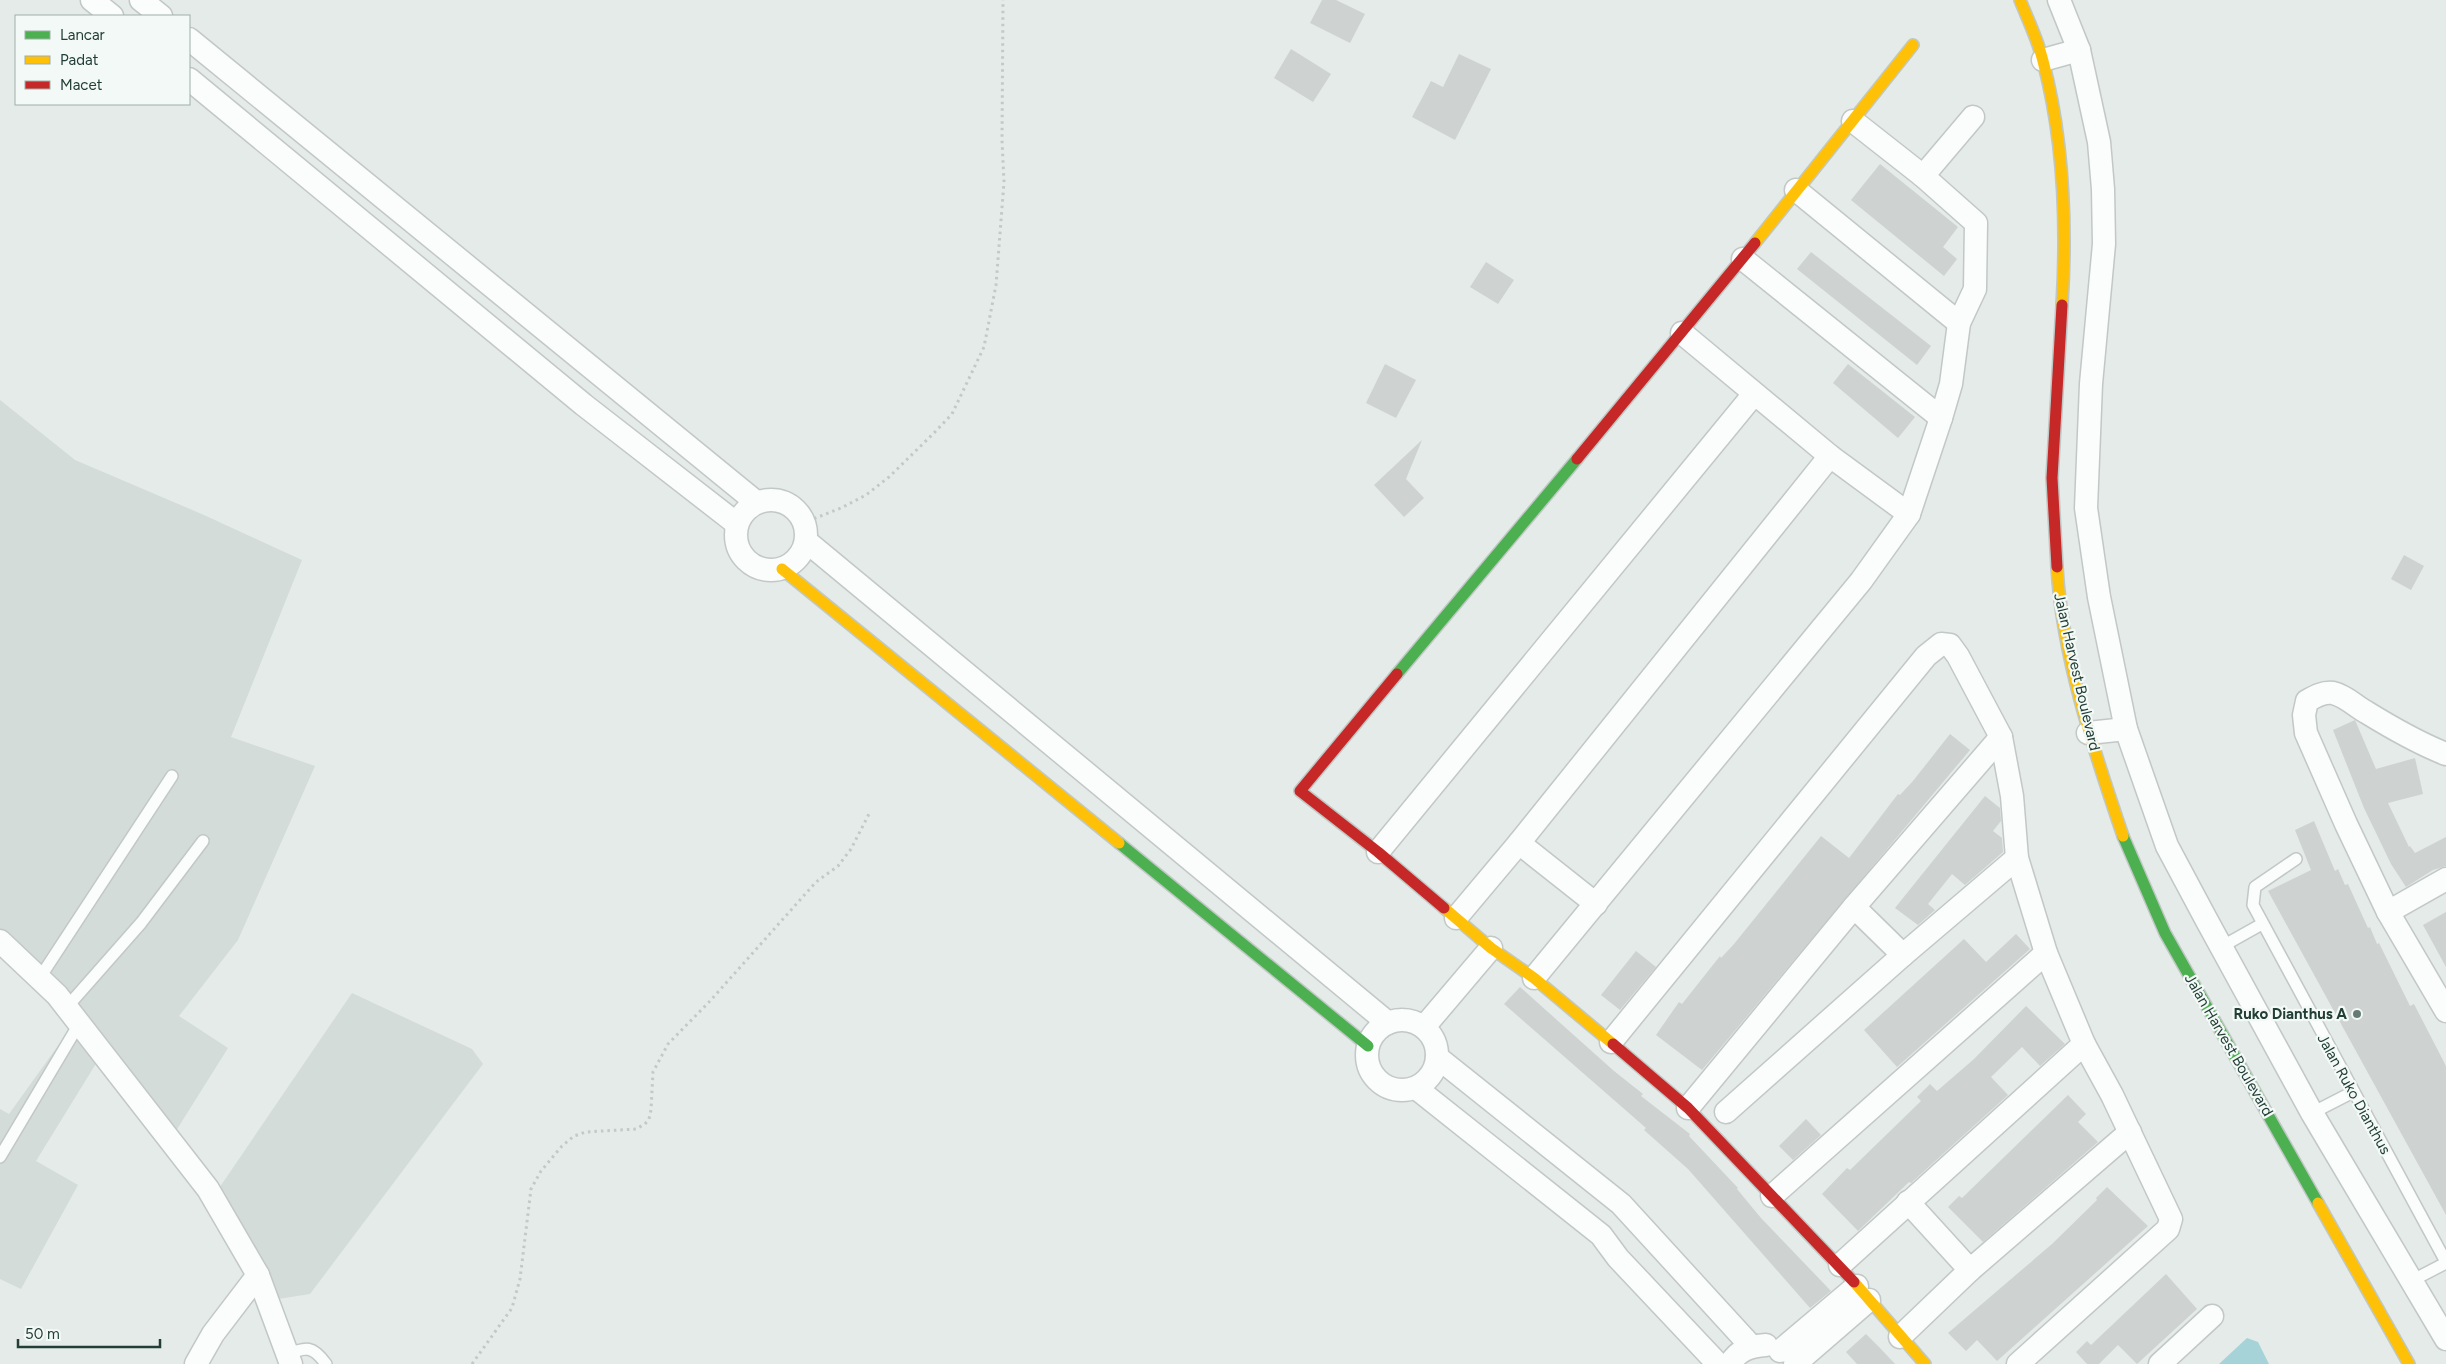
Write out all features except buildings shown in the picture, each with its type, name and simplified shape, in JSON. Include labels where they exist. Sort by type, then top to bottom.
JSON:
[{"type":"street","points":[[92,0],[111,15]]},
{"type":"street","name":"Jalan Harvest Boulevard","points":[[2020,0],[2043,60],[2062,161],[2065,263],[2052,478],[2059,598],[2088,733],[2129,854],[2165,933],[2409,1364]]},
{"type":"street","points":[[2060,0],[2079,50],[2099,142],[2103,189],[2104,244],[2091,384],[2086,508],[2099,597],[2126,729],[2167,846],[2220,947],[2312,1112],[2413,1280],[2446,1339]]},
{"type":"street","points":[[190,40],[756,502]]},
{"type":"street","points":[[1913,45],[1743,259],[1300,791],[1378,852],[1491,948],[1534,978],[1688,1108],[1840,1265],[1925,1364]]},
{"type":"street","points":[[2043,60],[2079,50]]},
{"type":"street","points":[[190,80],[584,405],[737,524]]},
{"type":"street","points":[[1923,176],[1973,118]]},
{"type":"street","points":[[1534,978],[1860,581],[1909,514],[1951,384],[1959,323],[1975,289],[1976,224],[1923,176],[1853,121]]},
{"type":"street","points":[[1796,190],[1959,323]]},
{"type":"street","points":[[1743,259],[1941,418]]},
{"type":"street","points":[[1682,333],[1830,456],[1909,514]]},
{"type":"street","points":[[1378,852],[1754,394]]},
{"type":"street","points":[[1456,918],[1519,843],[1830,456]]},
{"type":"street","points":[[806,531],[798,558],[782,569],[763,570],[746,560],[737,544],[737,524],[744,511],[756,502],[775,499],[793,506],[806,531],[1388,1023]]},
{"type":"street","points":[[782,569],[1368,1046]]},
{"type":"street","points":[[1611,1042],[1926,656],[1941,644],[1950,645],[1958,656],[2001,737],[2012,796],[2017,858],[2046,953],[2084,1044],[2130,1132],[2171,1219],[2171,1225],[2027,1361]]},
{"type":"street","points":[[2446,754],[2414,740],[2365,712],[2344,696],[2331,693],[2320,694],[2307,701],[2304,716],[2306,733],[2346,824],[2388,912],[2446,1009]]},
{"type":"street","points":[[2088,733],[2126,729]]},
{"type":"street","points":[[1688,1108],[1854,908],[2001,737]]},
{"type":"street","points":[[1519,843],[1596,904]]},
{"type":"street","points":[[1726,1112],[1902,955],[2017,858]]},
{"type":"street","points":[[2388,912],[2446,879]]},
{"type":"street","points":[[1854,908],[1902,955]]},
{"type":"street","points":[[2,948],[39,979],[73,1016],[166,1133],[208,1190],[258,1275],[289,1359]]},
{"type":"street","points":[[1424,1027],[1491,948]]},
{"type":"street","points":[[1772,1196],[2046,953]]},
{"type":"street","points":[[1400,1020],[1412,1021],[1424,1027],[1434,1040],[1437,1057],[1431,1075],[1416,1088],[1397,1091],[1379,1082],[1368,1066],[1368,1046],[1375,1032],[1388,1023],[1400,1020]]},
{"type":"street","points":[[1840,1265],[2084,1044]]},
{"type":"street","points":[[1437,1057],[1621,1204],[1751,1346]]},
{"type":"street","points":[[1416,1088],[1601,1235],[1618,1258],[1718,1364]]},
{"type":"street","points":[[1900,1337],[1970,1270],[2130,1132]]},
{"type":"street","points":[[1908,1202],[1970,1270]]},
{"type":"street","points":[[196,1364],[213,1334],[258,1275]]},
{"type":"street","points":[[1730,1364],[1735,1356],[1751,1346],[1766,1345],[1789,1360],[1863,1293]]},
{"type":"street","points":[[2160,1364],[2212,1316]]},
{"type":"lane","points":[[39,979],[172,776]]},
{"type":"lane","points":[[0,1157],[73,1016],[203,840]]},
{"type":"lane","name":"Jalan Ruko Dianthus","points":[[2296,859],[2255,887],[2253,905],[2446,1262]]},
{"type":"lane","points":[[2220,947],[2262,924]]},
{"type":"lane","points":[[2312,1112],[2353,1092]]},
{"type":"lane","points":[[2413,1280],[2446,1262]]},
{"type":"lane","points":[[289,1359],[302,1348],[312,1350],[326,1364]]},
{"type":"path","points":[[806,531],[866,495],[889,477],[952,414],[984,347],[996,285],[1004,182],[1002,104],[1003,0]]},
{"type":"path","points":[[472,1364],[512,1308],[520,1279],[531,1189],[541,1171],[562,1146],[574,1136],[586,1132],[636,1129],[645,1124],[649,1119],[651,1110],[653,1072],[668,1044],[710,1001],[816,882],[838,866],[851,849],[870,812]]},
{"type":"shaded area","points":[[0,400],[75,460],[204,515],[302,560],[231,737],[315,766],[238,940],[179,1016],[228,1048],[169,1142],[97,1062],[36,1161],[78,1185],[21,1289],[0,1279],[0,1109],[9,1114],[75,1022],[0,944]]},
{"type":"shaded area","points":[[352,993],[472,1049],[483,1064],[310,1294],[272,1300],[213,1197]]},
{"type":"water","points":[[2247,1338],[2258,1342],[2269,1364],[2219,1364]]},
{"type":"traffic: fast","points":[[1397,674],[1577,459]]},
{"type":"traffic: fast","points":[[2123,836],[2165,933],[2318,1203]]},
{"type":"traffic: fast","points":[[1119,843],[1368,1046]]},
{"type":"traffic: slow","points":[[2020,0],[2041,53],[2056,121],[2064,213],[2062,305]]},
{"type":"traffic: slow","points":[[1755,243],[1913,45]]},
{"type":"traffic: slow","points":[[2057,567],[2060,601],[2072,669],[2101,771],[2123,836]]},
{"type":"traffic: slow","points":[[782,569],[1119,843]]},
{"type":"traffic: slow","points":[[1444,908],[1491,948],[1534,978],[1613,1044]]},
{"type":"traffic: slow","points":[[2318,1203],[2409,1364]]},
{"type":"traffic: slow","points":[[1854,1282],[1925,1364]]},
{"type":"traffic: jam","points":[[1577,459],[1755,243]]},
{"type":"traffic: jam","points":[[2057,567],[2052,478],[2062,305]]},
{"type":"traffic: jam","points":[[1397,674],[1300,791],[1378,852],[1444,908]]},
{"type":"traffic: jam","points":[[1613,1044],[1688,1108],[1854,1282]]},
{"type":"place","name":"Ruko Dianthus A","points":[[2357,1014]]}]
